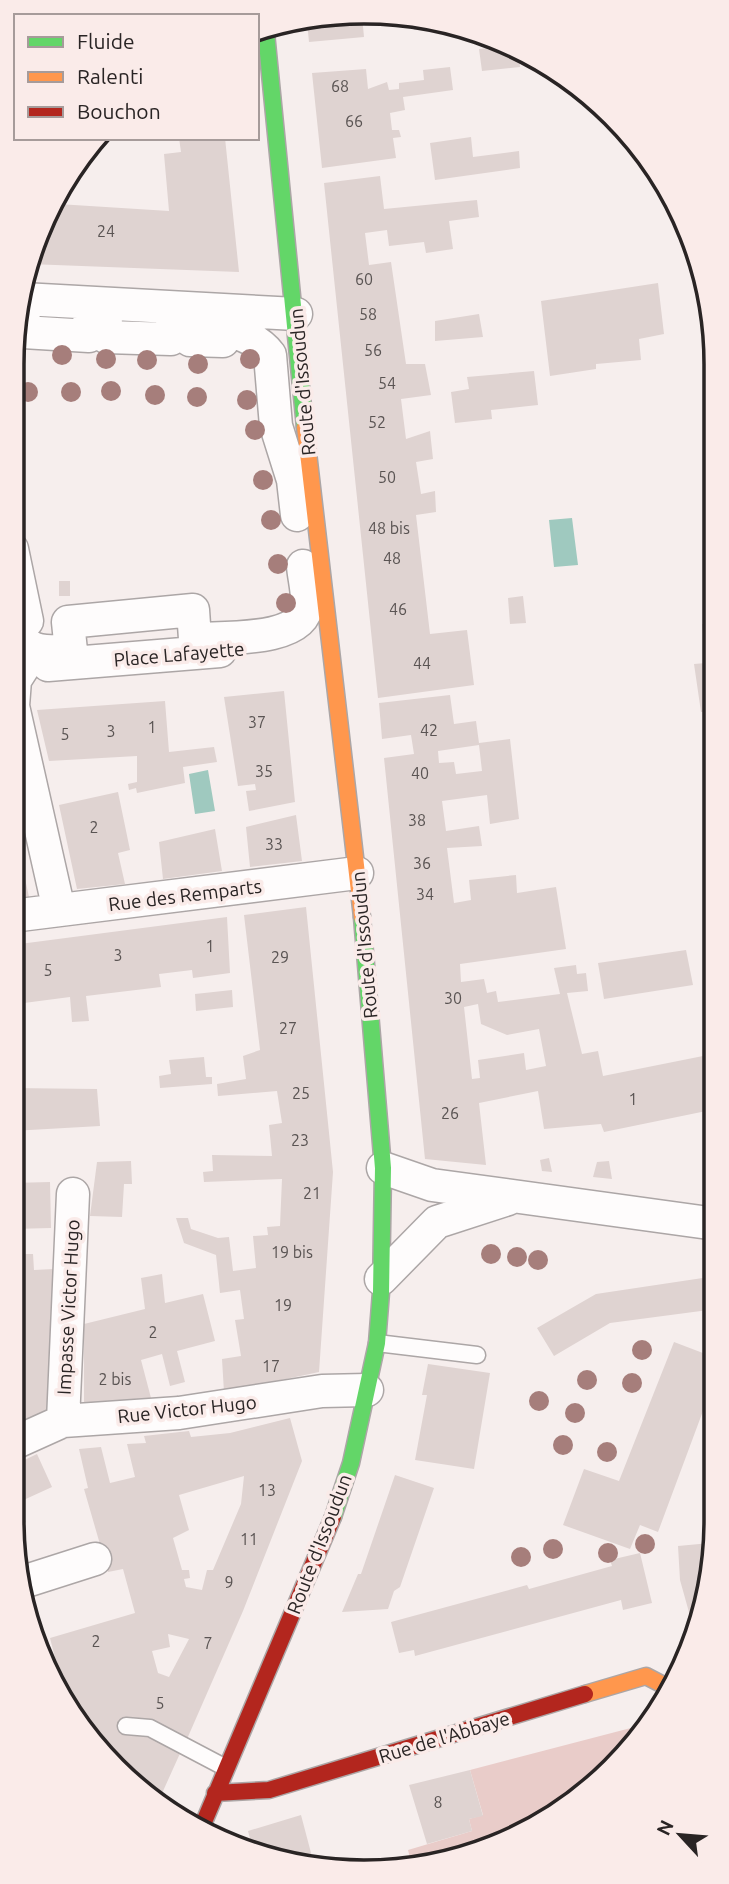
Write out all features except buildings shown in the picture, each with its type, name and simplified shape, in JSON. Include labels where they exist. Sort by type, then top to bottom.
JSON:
[{"type":"main road","name":"Route d'Issoudun","points":[[205,1819],[327,1534],[351,1463],[377,1343],[381,1279],[383,1168],[357,873],[303,413],[296,314],[267,39]]},
{"type":"main road","name":"Rue de l'Abbaye","points":[[215,1793],[269,1790],[646,1676],[662,1685]]},
{"type":"street","points":[[31,299],[296,314]]},
{"type":"street","name":"Place Lafayette","points":[[24,642],[27,646],[40,652],[71,651],[68,622],[193,610],[195,639],[286,632],[302,618],[307,604],[293,480],[276,426],[270,355],[265,348],[243,335],[224,329],[223,341],[190,340],[190,327],[172,326],[172,339],[106,337],[106,323],[89,322],[89,336],[26,332]]},
{"type":"street","name":"Place Lafayette","points":[[24,607],[27,621],[24,622]]},
{"type":"street","name":"Place Lafayette","points":[[24,655],[48,666],[331,639]]},
{"type":"street","points":[[24,755],[59,910]]},
{"type":"street","name":"Rue des Remparts","points":[[24,914],[357,873]]},
{"type":"street","points":[[383,1168],[432,1185],[704,1222]]},
{"type":"street","name":"Impasse Victor Hugo","points":[[63,1420],[73,1194]]},
{"type":"street","points":[[381,1279],[437,1222],[516,1197]]},
{"type":"street","name":"Rue Victor Hugo","points":[[24,1438],[63,1420],[179,1413],[323,1391],[367,1390]]},
{"type":"street","points":[[30,1580],[95,1559]]},
{"type":"lane","points":[[377,1343],[477,1355]]},
{"type":"lane","points":[[126,1726],[150,1728],[226,1768]]},
{"type":"shaded area","points":[[572,518],[578,565],[554,567],[549,520]]},
{"type":"shaded area","points":[[208,770],[215,811],[195,814],[189,774]]},
{"type":"shaded area","points":[[633,1727],[589,1775],[534,1814],[495,1834],[452,1848],[410,1857],[408,1850],[472,1831],[469,1819],[483,1815],[470,1770]]},
{"type":"traffic: fast","points":[[267,39],[305,427]]},
{"type":"traffic: fast","points":[[333,1517],[351,1463],[377,1343],[381,1292],[383,1168],[362,917]]},
{"type":"traffic: slow","points":[[305,427],[362,917]]},
{"type":"traffic: slow","points":[[585,1694],[646,1676],[662,1684]]},
{"type":"traffic: jam","points":[[205,1820],[333,1517]]},
{"type":"traffic: jam","points":[[215,1793],[269,1790],[585,1694]]}]
